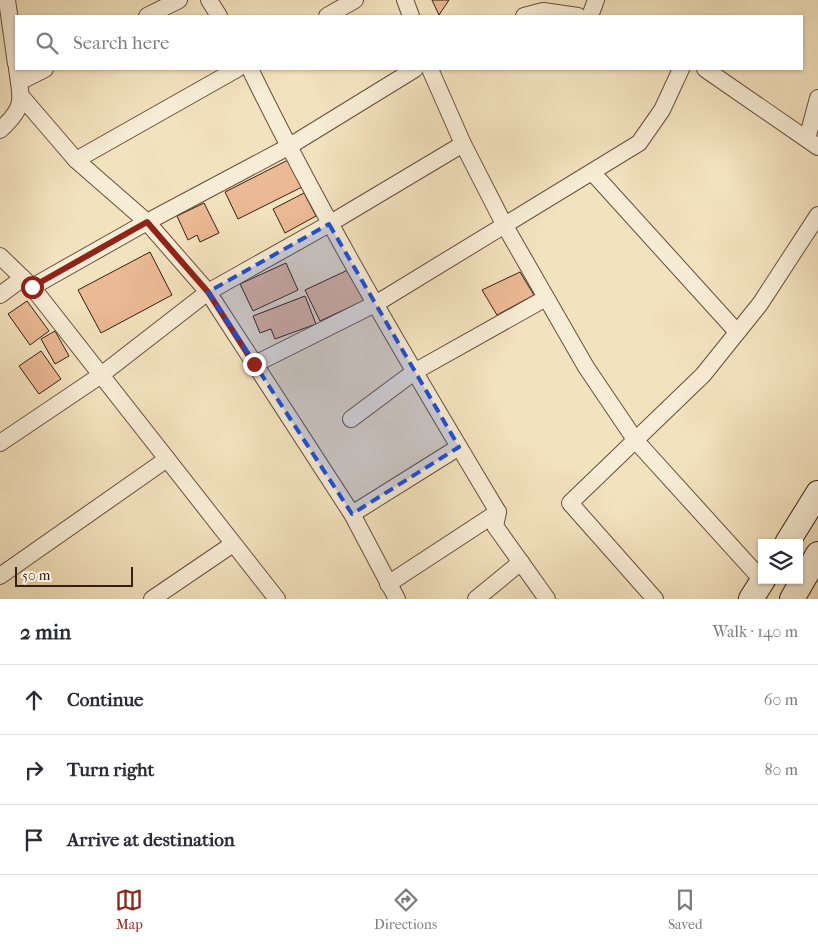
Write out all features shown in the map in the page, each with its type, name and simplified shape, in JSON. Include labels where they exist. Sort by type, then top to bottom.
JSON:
[{"type":"street","points":[[7,0],[15,57]]},
{"type":"street","points":[[149,15],[179,0]]},
{"type":"street","points":[[209,0],[218,15]]},
{"type":"street","points":[[329,15],[355,0]]},
{"type":"street","points":[[590,15],[596,0]]},
{"type":"street","points":[[528,15],[543,11],[571,15]]},
{"type":"street","points":[[19,82],[43,70]]},
{"type":"street","points":[[76,160],[235,70]]},
{"type":"street","points":[[250,70],[288,147],[329,224],[377,304],[414,372],[498,512],[495,526],[547,599]]},
{"type":"street","points":[[0,295],[147,222],[288,147],[413,70]]},
{"type":"street","points":[[430,70],[463,144],[505,226],[586,367],[636,441],[759,587]]},
{"type":"street","points":[[254,364],[377,304],[639,143],[662,110],[681,70]]},
{"type":"street","points":[[706,70],[812,143],[818,98]]},
{"type":"street","points":[[0,130],[17,115],[19,82]]},
{"type":"street","points":[[19,82],[76,160],[147,222],[208,292],[352,514],[397,599]]},
{"type":"street","points":[[0,443],[101,375],[208,292],[329,224],[463,144]]},
{"type":"street","points":[[592,172],[738,332]]},
{"type":"street","points":[[654,599],[570,503],[703,375],[760,304],[818,215]]},
{"type":"street","points":[[0,256],[27,282],[277,599]]},
{"type":"street","points":[[351,419],[414,372],[546,298]]},
{"type":"street","points":[[352,514],[459,447]]},
{"type":"street","points":[[0,576],[168,460]]},
{"type":"street","points":[[789,539],[818,493]]},
{"type":"street","points":[[388,584],[498,512]]},
{"type":"street","points":[[152,599],[233,544]]},
{"type":"street","points":[[800,595],[818,554]]},
{"type":"street","points":[[476,599],[521,562]]},
{"type":"highlighted area","points":[[329,224],[459,447],[352,514],[208,292]]},
{"type":"building","points":[[432,0],[449,0],[439,15]]},
{"type":"building","points":[[290,159],[304,186],[238,219],[225,192]]},
{"type":"building","points":[[304,193],[316,216],[285,233],[273,209]]},
{"type":"building","points":[[204,203],[219,233],[200,242],[197,235],[188,240],[177,216]]},
{"type":"building","points":[[150,252],[172,295],[101,333],[78,290]]},
{"type":"building","points":[[286,263],[298,290],[253,311],[240,284]]},
{"type":"building","points":[[350,269],[365,300],[320,321],[305,290]]},
{"type":"building","points":[[520,272],[534,295],[497,315],[482,290]]},
{"type":"building","points":[[305,296],[316,324],[275,339],[271,329],[260,333],[253,316]]},
{"type":"building","points":[[27,301],[49,331],[30,345],[8,314]]},
{"type":"building","points":[[55,331],[69,356],[55,364],[41,339]]},
{"type":"building","points":[[41,351],[61,379],[39,394],[19,366]]},
{"type":"route","points":[[32,287],[147,222],[208,292],[254,364]]}]
